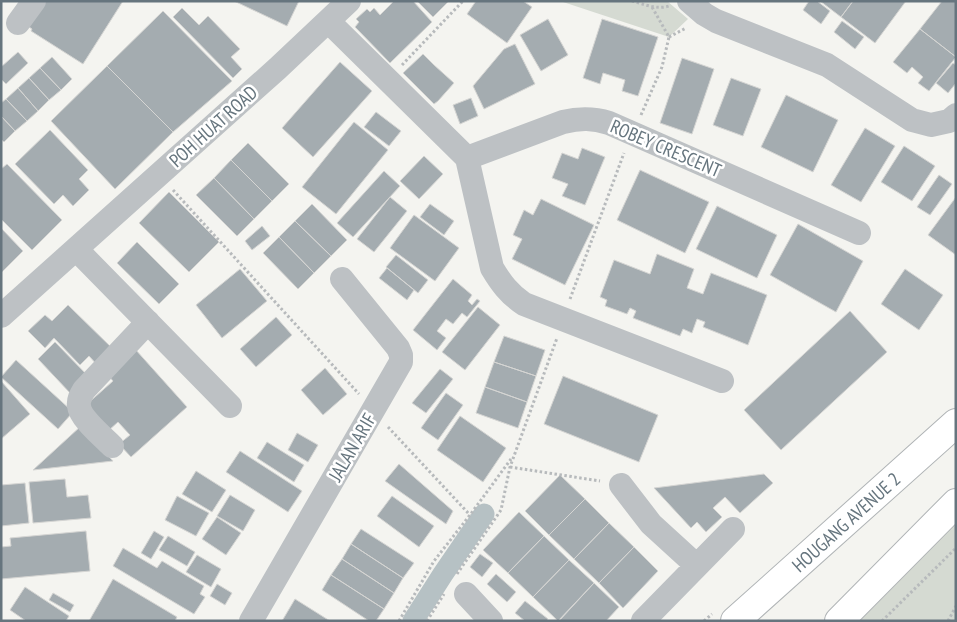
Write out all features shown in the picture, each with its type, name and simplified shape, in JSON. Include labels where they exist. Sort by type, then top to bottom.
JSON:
[{"type":"highway","name":"HOUGANG AVENUE 2","points":[[735,621],[956,423]]},
{"type":"highway","points":[[839,621],[956,503]]},
{"type":"street","points":[[18,23],[34,1]]},
{"type":"street","name":"POH HUAT ROAD","points":[[1,316],[264,81],[349,1]]},
{"type":"street","points":[[680,3],[716,21],[827,66],[912,120],[931,125],[949,122],[956,115]]},
{"type":"street","points":[[328,21],[467,158],[492,268],[514,298],[561,326],[722,381]]},
{"type":"street","name":"ROBEY CRESCENT","points":[[467,158],[563,122],[577,119],[598,119],[859,233]]},
{"type":"street","points":[[76,249],[230,406]]},
{"type":"street","name":"JALAN ARIF","points":[[250,621],[401,362],[398,348],[342,279]]},
{"type":"street","points":[[112,446],[81,412],[78,405],[84,390],[148,322]]},
{"type":"street","points":[[621,485],[651,524],[696,566]]},
{"type":"street","points":[[643,621],[733,529]]},
{"type":"street","points":[[466,594],[491,621]]},
{"type":"path","points":[[396,71],[463,1]]},
{"type":"path","points":[[632,1],[652,7],[665,7],[680,3]]},
{"type":"path","points":[[484,536],[501,510],[513,456],[619,166],[662,67],[669,37],[652,7]]},
{"type":"path","points":[[669,37],[690,26]]},
{"type":"path","points":[[168,184],[361,397]]},
{"type":"path","points":[[384,423],[470,515]]},
{"type":"path","points":[[399,621],[434,561],[513,456]]},
{"type":"path","points":[[510,467],[621,485]]},
{"type":"path","points":[[882,621],[956,548]]},
{"type":"path","points":[[948,621],[956,606]]},
{"type":"shaded area","points":[[560,1],[667,1],[688,19],[669,37]]},
{"type":"shaded area","points":[[956,516],[956,621],[842,621]]},
{"type":"building","points":[[37,1],[123,1],[83,64],[31,31],[32,29],[23,23]]},
{"type":"building","points":[[234,1],[299,1],[287,26]]},
{"type":"building","points":[[394,1],[413,1],[432,22],[390,63],[355,27],[359,22],[356,19],[367,9],[370,12],[374,8],[380,15]]},
{"type":"building","points":[[417,1],[449,1],[433,17]]},
{"type":"building","points":[[476,1],[523,1],[532,7],[507,43],[467,14]]},
{"type":"building","points":[[809,1],[817,1],[830,11],[821,24],[803,10]]},
{"type":"building","points":[[820,1],[853,1],[841,17]]},
{"type":"building","points":[[853,1],[906,1],[875,43],[841,17]]},
{"type":"building","points":[[942,1],[956,1],[956,57],[920,29]]},
{"type":"building","points":[[182,8],[199,25],[208,16],[240,49],[231,57],[242,69],[233,78],[173,17]]},
{"type":"building","points":[[163,11],[232,81],[173,132],[107,66]]},
{"type":"building","points":[[548,19],[568,55],[541,71],[520,35]]},
{"type":"building","points":[[602,19],[658,37],[638,96],[622,91],[625,80],[603,73],[600,84],[583,78]]},
{"type":"building","points":[[842,21],[864,37],[855,49],[834,32]]},
{"type":"building","points":[[920,29],[956,57],[929,91],[918,83],[923,77],[912,67],[907,73],[893,62]]},
{"type":"building","points":[[515,44],[535,84],[484,109],[473,86],[504,49]]},
{"type":"building","points":[[18,52],[28,63],[6,84],[1,79],[1,67]]},
{"type":"building","points":[[423,54],[454,83],[434,104],[403,73]]},
{"type":"building","points":[[52,57],[72,79],[61,90],[40,68]]},
{"type":"building","points":[[682,58],[714,69],[692,134],[660,123]]},
{"type":"building","points":[[340,62],[372,91],[313,157],[282,128]]},
{"type":"building","points":[[953,63],[956,65],[956,83],[948,93],[936,83]]},
{"type":"building","points":[[107,66],[173,132],[115,189],[51,121]]},
{"type":"building","points":[[40,68],[61,90],[49,100],[29,78]]},
{"type":"building","points":[[29,78],[49,100],[38,111],[18,88]]},
{"type":"building","points":[[731,78],[761,89],[743,136],[713,125]]},
{"type":"building","points":[[18,88],[38,111],[27,121],[6,99]]},
{"type":"building","points":[[786,95],[838,120],[813,172],[761,147]]},
{"type":"building","points":[[471,98],[478,116],[460,124],[453,105]]},
{"type":"building","points":[[6,99],[27,121],[15,131],[1,116],[1,103]]},
{"type":"building","points":[[376,112],[401,131],[389,146],[364,127]]},
{"type":"building","points":[[1,116],[15,131],[4,142],[1,139]]},
{"type":"building","points":[[354,122],[388,150],[336,214],[302,187]]},
{"type":"building","points":[[865,128],[895,146],[861,202],[831,185]]},
{"type":"building","points":[[50,130],[88,170],[79,179],[89,190],[73,206],[63,195],[54,204],[15,164]]},
{"type":"building","points":[[248,143],[289,184],[272,201],[231,160]]},
{"type":"building","points":[[904,146],[935,166],[912,201],[881,182]]},
{"type":"building","points":[[582,148],[605,157],[585,205],[562,196],[568,184],[552,178],[562,153],[578,159]]},
{"type":"building","points":[[424,156],[443,174],[419,199],[400,181]]},
{"type":"building","points":[[231,160],[272,201],[254,219],[214,178]]},
{"type":"building","points":[[7,164],[62,220],[32,250],[1,219],[1,169]]},
{"type":"building","points":[[640,170],[709,202],[685,253],[617,220]]},
{"type":"building","points":[[384,171],[400,186],[353,237],[337,223]]},
{"type":"building","points":[[939,175],[952,184],[930,215],[917,207]]},
{"type":"building","points":[[214,178],[254,219],[237,236],[196,195]]},
{"type":"building","points":[[169,192],[219,242],[189,272],[139,223]]},
{"type":"building","points":[[390,197],[407,211],[374,252],[357,239]]},
{"type":"building","points":[[956,197],[956,255],[928,235]]},
{"type":"building","points":[[541,199],[594,225],[565,285],[512,259],[522,239],[513,235],[524,210],[533,215]]},
{"type":"building","points":[[312,204],[347,240],[331,256],[295,221]]},
{"type":"building","points":[[430,204],[454,221],[444,235],[420,217]]},
{"type":"building","points":[[717,206],[777,235],[757,278],[696,249]]},
{"type":"building","points":[[414,215],[459,248],[435,281],[390,248]]},
{"type":"building","points":[[295,221],[331,256],[314,273],[279,237]]},
{"type":"building","points":[[798,224],[863,261],[836,312],[770,275]]},
{"type":"building","points":[[262,226],[270,236],[252,250],[245,241]]},
{"type":"building","points":[[1,228],[23,251],[1,273]]},
{"type":"building","points":[[279,237],[314,273],[298,289],[263,253]]},
{"type":"building","points":[[137,242],[179,284],[159,304],[117,263]]},
{"type":"building","points":[[657,254],[694,269],[687,288],[703,294],[711,273],[767,295],[748,345],[703,327],[705,322],[697,319],[692,333],[683,329],[680,336],[633,318],[636,311],[630,308],[627,314],[605,306],[607,300],[600,297],[614,260],[650,274]]},
{"type":"building","points":[[396,255],[428,280],[418,293],[386,267]]},
{"type":"building","points":[[387,268],[414,290],[407,300],[379,278]]},
{"type":"building","points":[[240,269],[267,301],[222,338],[196,305]]},
{"type":"building","points":[[905,269],[943,295],[919,330],[881,304]]},
{"type":"building","points":[[453,279],[472,295],[468,301],[472,305],[477,299],[480,301],[467,317],[462,313],[453,324],[446,319],[437,331],[446,338],[437,350],[413,330]]},
{"type":"building","points":[[68,305],[115,351],[99,367],[89,356],[80,365],[54,338],[45,348],[28,331],[45,315],[52,321]]},
{"type":"building","points":[[478,307],[500,325],[465,370],[442,352]]},
{"type":"building","points":[[850,311],[887,352],[781,450],[744,410]]},
{"type":"building","points":[[276,317],[292,335],[256,367],[240,349]]},
{"type":"building","points":[[504,336],[545,350],[536,376],[494,362]]},
{"type":"building","points":[[55,342],[89,377],[71,394],[38,359]]},
{"type":"building","points":[[135,349],[187,407],[131,457],[119,444],[130,435],[118,422],[108,431],[86,405],[113,381],[107,374]]},
{"type":"building","points":[[16,360],[73,412],[58,429],[1,377]]},
{"type":"building","points":[[494,362],[536,376],[527,402],[485,387]]},
{"type":"building","points":[[325,368],[347,394],[323,415],[301,390]]},
{"type":"building","points":[[440,369],[453,379],[426,413],[412,403]]},
{"type":"building","points":[[563,376],[658,415],[639,462],[544,424]]},
{"type":"building","points":[[1,381],[30,414],[1,439]]},
{"type":"building","points":[[485,387],[527,402],[518,428],[476,413]]},
{"type":"building","points":[[446,393],[463,405],[438,440],[421,428]]},
{"type":"building","points":[[460,416],[506,448],[483,482],[437,450]]},
{"type":"building","points":[[81,426],[113,461],[33,470]]},
{"type":"building","points":[[297,433],[318,445],[308,462],[288,450]]},
{"type":"building","points":[[267,442],[304,465],[294,482],[257,458]]},
{"type":"building","points":[[240,451],[302,491],[288,512],[226,472]]},
{"type":"building","points":[[399,464],[453,511],[446,524],[385,481]]},
{"type":"building","points":[[196,471],[226,490],[212,512],[182,494]]},
{"type":"building","points":[[764,474],[773,483],[740,513],[725,497],[713,508],[722,517],[706,532],[697,522],[691,528],[654,488]]},
{"type":"building","points":[[560,475],[585,499],[549,535],[525,511]]},
{"type":"building","points":[[65,479],[67,497],[88,495],[91,518],[33,523],[29,482]]},
{"type":"building","points":[[25,483],[29,523],[1,526],[1,485]]},
{"type":"building","points":[[230,495],[255,510],[243,531],[217,516]]},
{"type":"building","points":[[177,496],[209,513],[196,536],[165,520]]},
{"type":"building","points":[[392,496],[434,526],[419,547],[377,516]]},
{"type":"building","points":[[585,499],[609,523],[574,559],[549,535]]},
{"type":"building","points":[[519,512],[544,536],[508,573],[483,550]]},
{"type":"building","points":[[217,517],[241,533],[226,555],[202,539]]},
{"type":"building","points":[[609,523],[634,547],[599,583],[574,559]]},
{"type":"building","points":[[361,529],[414,563],[403,578],[351,544]]},
{"type":"building","points":[[86,531],[90,571],[1,579],[1,547],[11,546],[10,538]]},
{"type":"building","points":[[154,531],[164,537],[151,559],[141,553]]},
{"type":"building","points":[[168,536],[195,552],[187,566],[159,550]]},
{"type":"building","points":[[544,536],[569,560],[533,597],[508,573]]},
{"type":"building","points":[[351,544],[403,578],[394,593],[342,559]]},
{"type":"building","points":[[634,547],[658,571],[623,608],[599,583]]},
{"type":"building","points":[[123,548],[157,568],[162,561],[204,586],[200,594],[205,597],[194,614],[113,566]]},
{"type":"building","points":[[480,554],[493,563],[482,577],[470,567]]},
{"type":"building","points":[[197,555],[221,569],[211,587],[186,572]]},
{"type":"building","points":[[342,559],[394,593],[384,609],[331,575]]},
{"type":"building","points":[[569,560],[594,583],[558,621],[533,597]]},
{"type":"building","points":[[496,574],[516,592],[507,602],[487,584]]},
{"type":"building","points":[[331,575],[384,609],[376,621],[369,621],[322,590]]},
{"type":"building","points":[[113,579],[177,617],[175,621],[89,621]]},
{"type":"building","points":[[594,583],[619,607],[606,621],[559,621]]},
{"type":"building","points":[[217,584],[232,593],[225,605],[210,596]]},
{"type":"building","points":[[25,587],[69,616],[66,621],[26,621],[10,610]]},
{"type":"building","points":[[53,593],[74,605],[70,612],[49,600]]},
{"type":"building","points":[[295,599],[330,621],[282,621]]},
{"type":"building","points":[[525,601],[548,619],[546,621],[525,621],[515,613]]},
{"type":"waterway","points":[[413,621],[484,514]]}]
